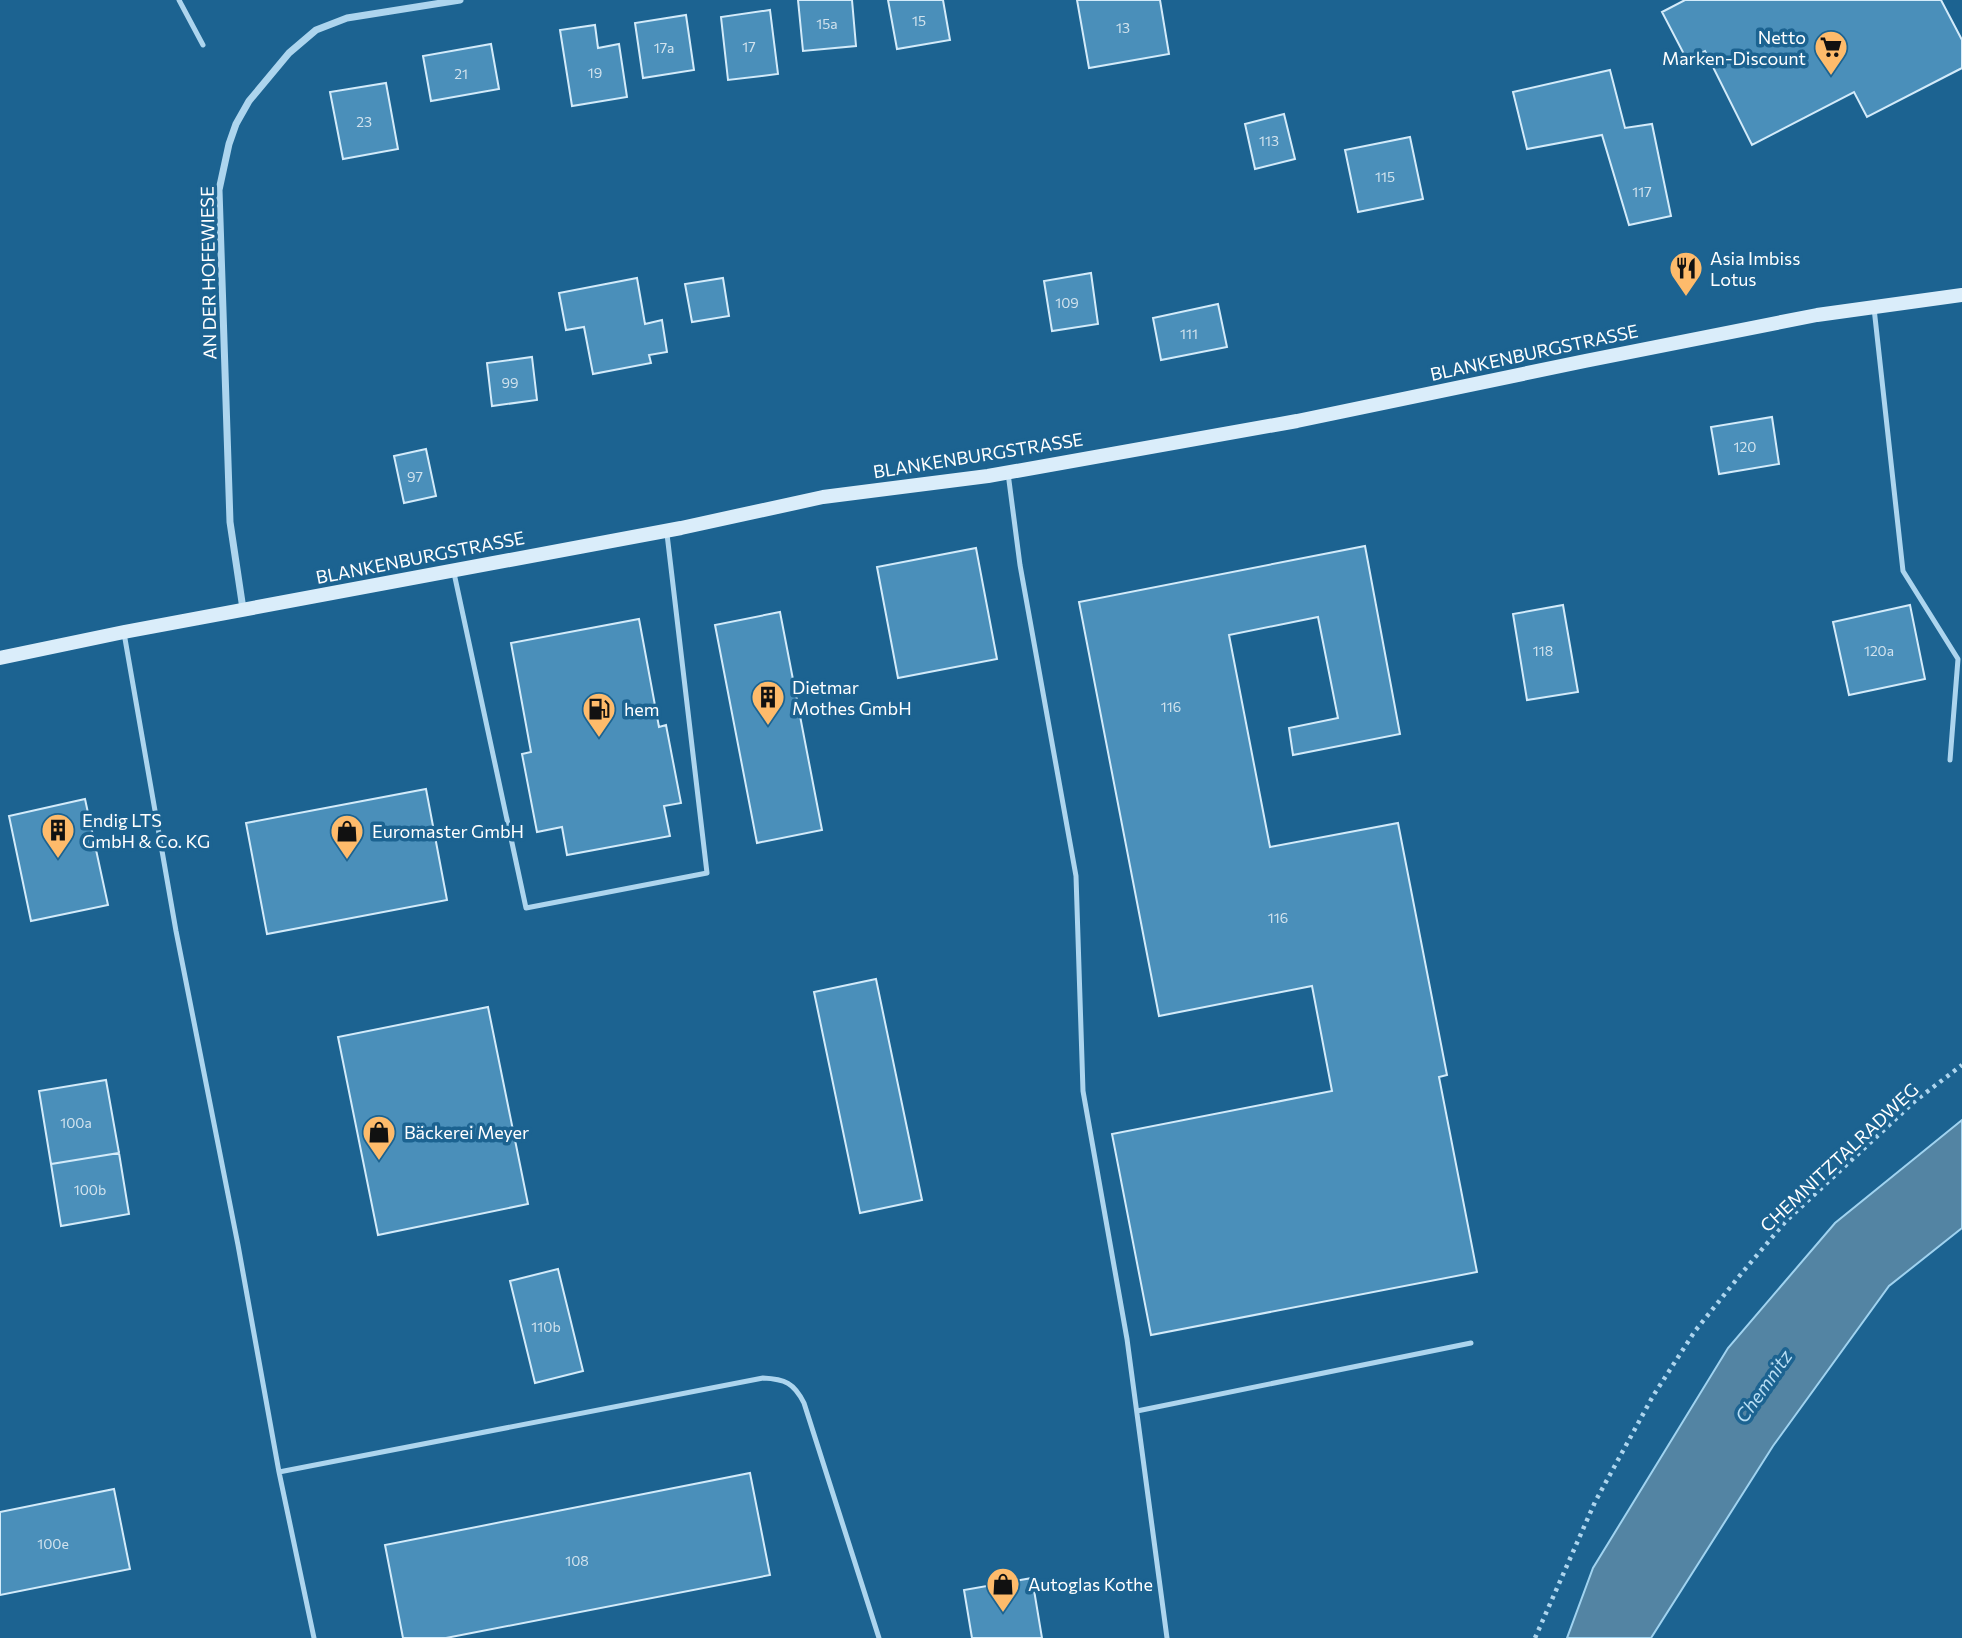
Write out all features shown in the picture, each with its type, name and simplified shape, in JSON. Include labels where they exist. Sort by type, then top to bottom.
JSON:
[{"type":"main road","name":"BLANKENBURGSTRASSE","points":[[0,658],[243,609],[666,530],[823,497],[1008,472],[1297,421],[1817,316],[1962,295]]},
{"type":"street","name":"AN DER HOFEWIESE","points":[[243,609],[230,522],[219,190],[236,124],[249,101],[289,53],[316,30],[347,18],[460,0]]},
{"type":"lane","points":[[179,0],[203,45]]},
{"type":"lane","points":[[1874,309],[1903,571],[1958,659],[1950,760]]},
{"type":"lane","points":[[1008,472],[1020,565],[1076,876],[1083,1091],[1127,1339],[1167,1638]]},
{"type":"lane","points":[[453,570],[526,908],[707,873],[666,530]]},
{"type":"lane","points":[[124,632],[176,931],[238,1245],[279,1472],[314,1638]]},
{"type":"lane","points":[[1137,1411],[1471,1343]]},
{"type":"lane","points":[[279,1472],[763,1378],[777,1379],[790,1384],[799,1392],[804,1404],[879,1638]]},
{"type":"path","name":"CHEMNITZTALRADWEG","points":[[1535,1638],[1595,1502],[1653,1396],[1695,1331],[1786,1221],[1915,1101],[1962,1066]]},
{"type":"water","name":"Chemnitz","points":[[1962,1120],[1962,1228],[1889,1286],[1773,1446],[1651,1638],[1567,1638],[1593,1568],[1728,1348],[1835,1223]]},
{"type":"building","points":[[798,0],[852,0],[856,46],[803,51]]},
{"type":"building","points":[[888,0],[943,0],[950,40],[897,49]]},
{"type":"building","points":[[1077,0],[1160,0],[1169,54],[1089,68]]},
{"type":"building","name":"Netto Marken-Discount","points":[[1685,0],[1941,0],[1962,40],[1962,68],[1867,117],[1854,92],[1752,145],[1705,51],[1687,60],[1662,12]]},
{"type":"building","points":[[770,10],[778,74],[728,80],[721,17]]},
{"type":"building","points":[[686,15],[694,70],[643,78],[635,23]]},
{"type":"building","points":[[595,25],[598,48],[619,44],[627,97],[572,106],[560,30]]},
{"type":"building","points":[[491,44],[499,89],[431,101],[423,56]]},
{"type":"building","points":[[1610,70],[1625,128],[1652,124],[1671,216],[1629,225],[1602,135],[1527,149],[1513,92]]},
{"type":"building","points":[[386,83],[398,149],[343,159],[330,92]]},
{"type":"building","points":[[1284,114],[1295,159],[1255,169],[1245,124]]},
{"type":"building","points":[[1410,137],[1423,199],[1358,212],[1345,150]]},
{"type":"building","points":[[1091,273],[1098,324],[1052,331],[1044,281]]},
{"type":"building","points":[[637,278],[645,324],[662,320],[667,352],[649,355],[651,363],[593,374],[584,327],[566,330],[559,293]]},
{"type":"building","points":[[723,278],[729,316],[692,322],[685,284]]},
{"type":"building","points":[[1218,304],[1227,347],[1161,360],[1153,318]]},
{"type":"building","points":[[532,357],[537,400],[492,406],[487,363]]},
{"type":"building","points":[[1772,417],[1779,464],[1719,474],[1711,427]]},
{"type":"building","points":[[426,449],[436,496],[404,503],[394,456]]},
{"type":"building","points":[[1365,546],[1400,734],[1293,755],[1289,728],[1338,718],[1318,617],[1229,635],[1270,847],[1398,823],[1447,1075],[1439,1077],[1477,1272],[1151,1335],[1112,1134],[1332,1091],[1312,986],[1159,1016],[1079,602]]},
{"type":"building","points":[[976,548],[997,659],[898,678],[877,567]]},
{"type":"building","points":[[1563,605],[1578,692],[1527,700],[1513,614]]},
{"type":"building","points":[[1910,605],[1925,679],[1849,695],[1833,622]]},
{"type":"building","name":"Dietmar Mothes GmbH","points":[[780,612],[822,830],[757,843],[715,625]]},
{"type":"building","name":"hem","points":[[639,619],[659,727],[666,725],[681,803],[664,806],[670,836],[567,855],[562,827],[537,832],[522,754],[531,752],[511,643]]},
{"type":"building","name":"Euromaster GmbH","points":[[426,789],[447,900],[267,934],[246,823]]},
{"type":"building","name":"Endig LTS GmbH & Co. KG","points":[[85,799],[108,905],[31,921],[9,816]]},
{"type":"building","points":[[876,979],[922,1200],[860,1213],[814,992]]},
{"type":"building","points":[[488,1007],[528,1204],[378,1235],[338,1037]]},
{"type":"building","points":[[106,1080],[119,1153],[51,1164],[39,1091]]},
{"type":"building","points":[[119,1153],[129,1214],[61,1226],[51,1164]]},
{"type":"building","points":[[558,1269],[583,1371],[535,1383],[510,1281]]},
{"type":"building","points":[[750,1473],[770,1575],[446,1638],[403,1638],[385,1545]]},
{"type":"building","points":[[114,1489],[130,1569],[0,1595],[0,1512]]},
{"type":"building","name":"Autoglas Kothe","points":[[1032,1578],[1042,1638],[972,1638],[964,1590]]},
{"type":"place","name":"Netto Marken-Discount","points":[[1831,77]]},
{"type":"place","name":"Asia Imbiss Lotus","points":[[1686,298]]},
{"type":"place","name":"Dietmar Mothes GmbH","points":[[768,727]]},
{"type":"place","name":"hem","points":[[599,739]]},
{"type":"place","name":"Endig LTS GmbH & Co. KG","points":[[58,860]]},
{"type":"place","name":"Euromaster GmbH","points":[[347,861]]},
{"type":"place","name":"Bäckerei Meyer","points":[[379,1162]]},
{"type":"place","name":"Autoglas Kothe","points":[[1003,1614]]}]
